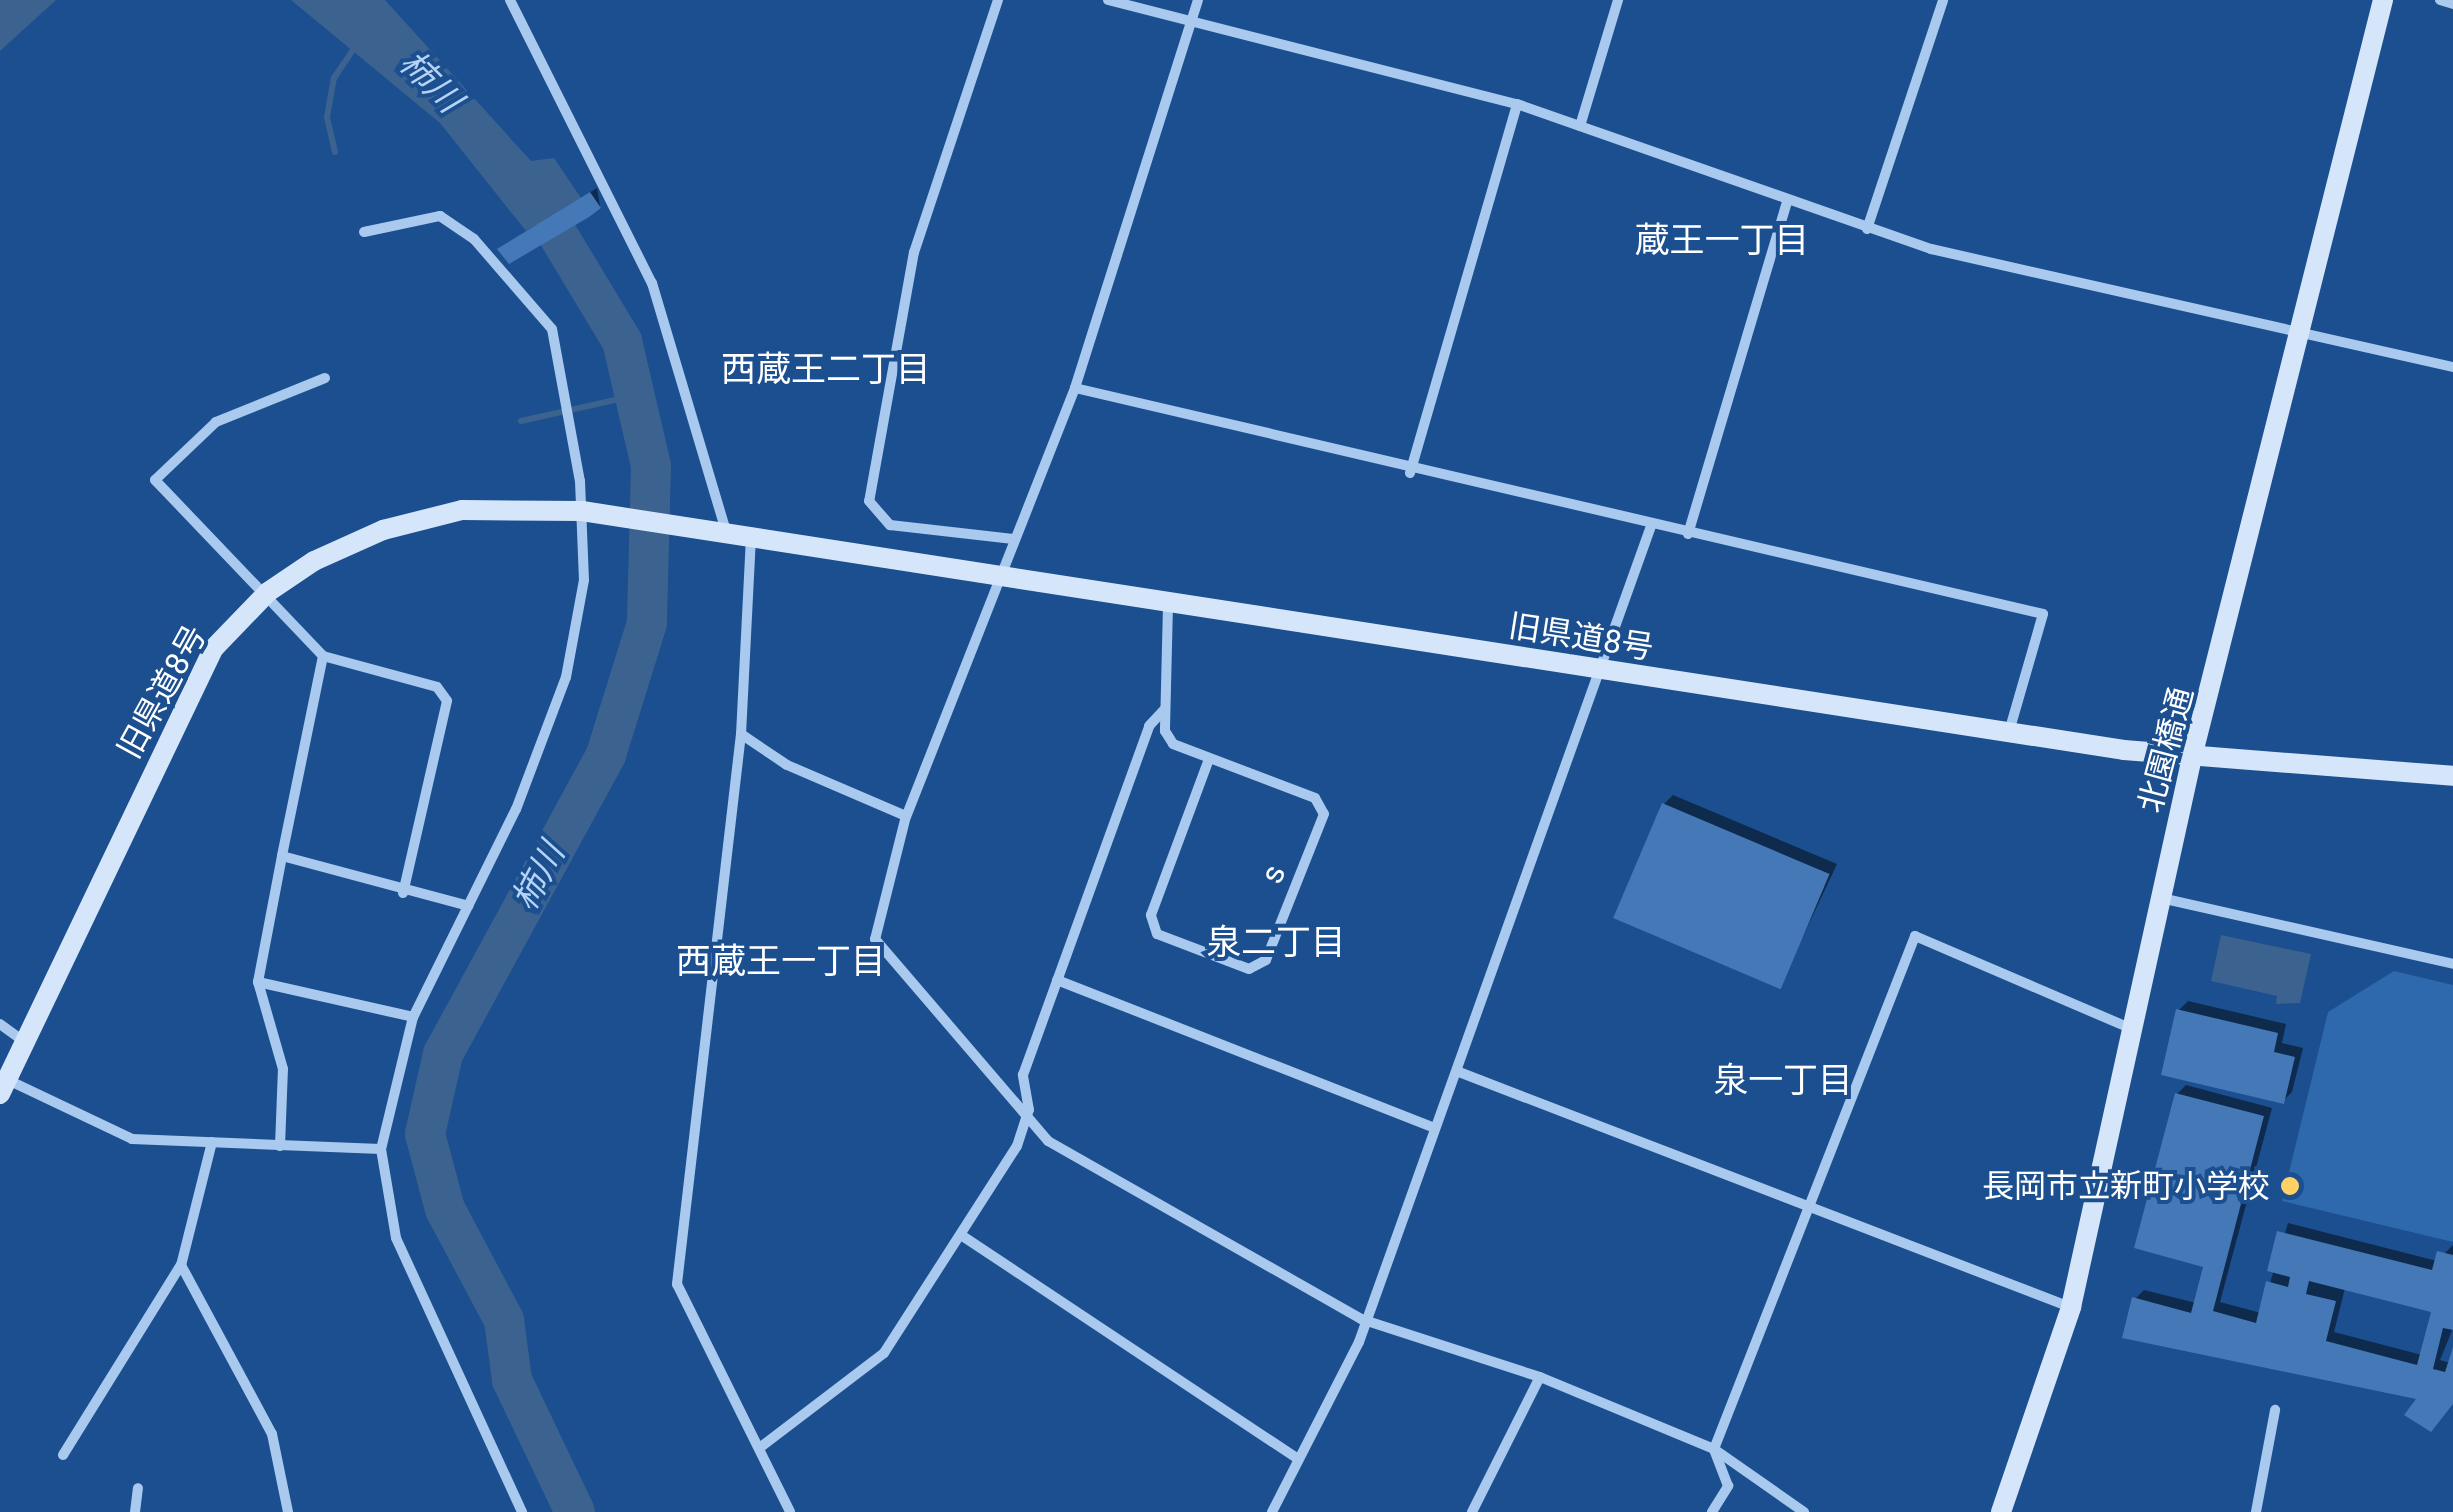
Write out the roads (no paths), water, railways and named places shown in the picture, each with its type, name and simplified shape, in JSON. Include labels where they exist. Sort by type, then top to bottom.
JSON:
[{"type":"street","points":[[510,0],[652,283],[726,533]]},
{"type":"street","points":[[998,0],[914,252],[870,500],[890,525],[1014,539]]},
{"type":"street","points":[[1108,0],[1192,17],[1517,104],[1867,228],[2298,336],[2453,367]]},
{"type":"street","points":[[1198,0],[1075,388],[906,816],[875,939],[1029,1110],[1048,1141],[1362,1319],[1540,1377],[1714,1449],[1804,1512]]},
{"type":"street","points":[[1580,126],[1618,0]]},
{"type":"street","points":[[1867,228],[1944,0]]},
{"type":"street","name":"北園橋通","points":[[2001,1512],[2071,1308],[2192,757],[2384,0]]},
{"type":"street","points":[[2440,0],[2453,4]]},
{"type":"street","points":[[1410,473],[1517,104]]},
{"type":"street","points":[[1688,534],[1787,201]]},
{"type":"street","points":[[364,232],[417,217],[458,224],[552,329],[590,512],[581,615],[566,678],[468,906],[413,1017],[381,1148],[396,1238],[522,1512]]},
{"type":"street","points":[[325,378],[216,422],[155,480],[268,592],[323,656],[436,686],[447,701],[403,893]]},
{"type":"street","points":[[1075,388],[1410,473],[2044,614],[2009,732]]},
{"type":"street","name":"旧県道8号","points":[[4,1087],[193,684],[268,592],[346,546],[434,515],[590,512],[999,580],[2009,732],[2192,757],[2453,776]]},
{"type":"street","points":[[1272,1512],[1360,1342],[1362,1319],[1459,1072],[1652,526]]},
{"type":"street","points":[[751,538],[742,734],[676,1252],[690,1316],[762,1446],[790,1512]]},
{"type":"street","name":"s","points":[[1168,605],[1165,709],[1173,744],[1315,798],[1324,814],[1266,960],[1249,969],[1158,934],[1151,915],[1209,759]]},
{"type":"street","points":[[280,1146],[282,1069],[258,982],[323,656]]},
{"type":"street","points":[[762,1446],[884,1353],[964,1236],[1029,1110],[1024,1075],[1148,726],[1165,709]]},
{"type":"street","points":[[742,734],[787,765],[906,816]]},
{"type":"street","points":[[282,856],[403,893],[468,906]]},
{"type":"street","points":[[2160,897],[2453,964]]},
{"type":"street","points":[[1712,1512],[1728,1486],[1714,1449],[1915,936],[2135,1030]]},
{"type":"street","points":[[1058,980],[1436,1128]]},
{"type":"street","points":[[258,982],[413,1017]]},
{"type":"street","points":[[0,1024],[26,1043]]},
{"type":"street","points":[[1459,1072],[2071,1308]]},
{"type":"street","points":[[4,1087],[132,1139],[381,1148]]},
{"type":"street","points":[[64,1455],[181,1265],[212,1142]]},
{"type":"street","points":[[964,1236],[1298,1459]]},
{"type":"street","points":[[181,1265],[272,1434],[288,1512]]},
{"type":"street","points":[[1472,1512],[1540,1377]]},
{"type":"street","points":[[2256,1512],[2275,1410]]},
{"type":"street","points":[[135,1512],[138,1488]]},
{"type":"water","points":[[0,0],[56,0],[0,51]]},
{"type":"water","points":[[291,0],[385,0],[531,161],[554,158],[581,198],[526,231],[440,123]]},
{"type":"water","points":[[2221,935],[2311,954],[2300,1003],[2276,1004],[2277,996],[2211,981]]},
{"type":"waterway","points":[[335,152],[327,117],[334,78],[355,47]]},
{"type":"waterway","name":"柿川","points":[[555,230],[622,341],[651,466],[647,623],[606,755],[443,1054],[425,1134],[445,1209],[504,1320],[512,1380],[575,1512]]},
{"type":"waterway","points":[[521,421],[633,396]]},
{"type":"place","name":"長岡市立新町小学校","points":[[2290,1186]]},
{"type":"district","name":"蔵王一丁目","points":[[1722,241]]},
{"type":"district","name":"西蔵王二丁目","points":[[826,370]]},
{"type":"district","name":"泉二丁目","points":[[1276,943]]},
{"type":"district","name":"西蔵王一丁目","points":[[781,962]]},
{"type":"district","name":"泉一丁目","points":[[1783,1081]]}]
